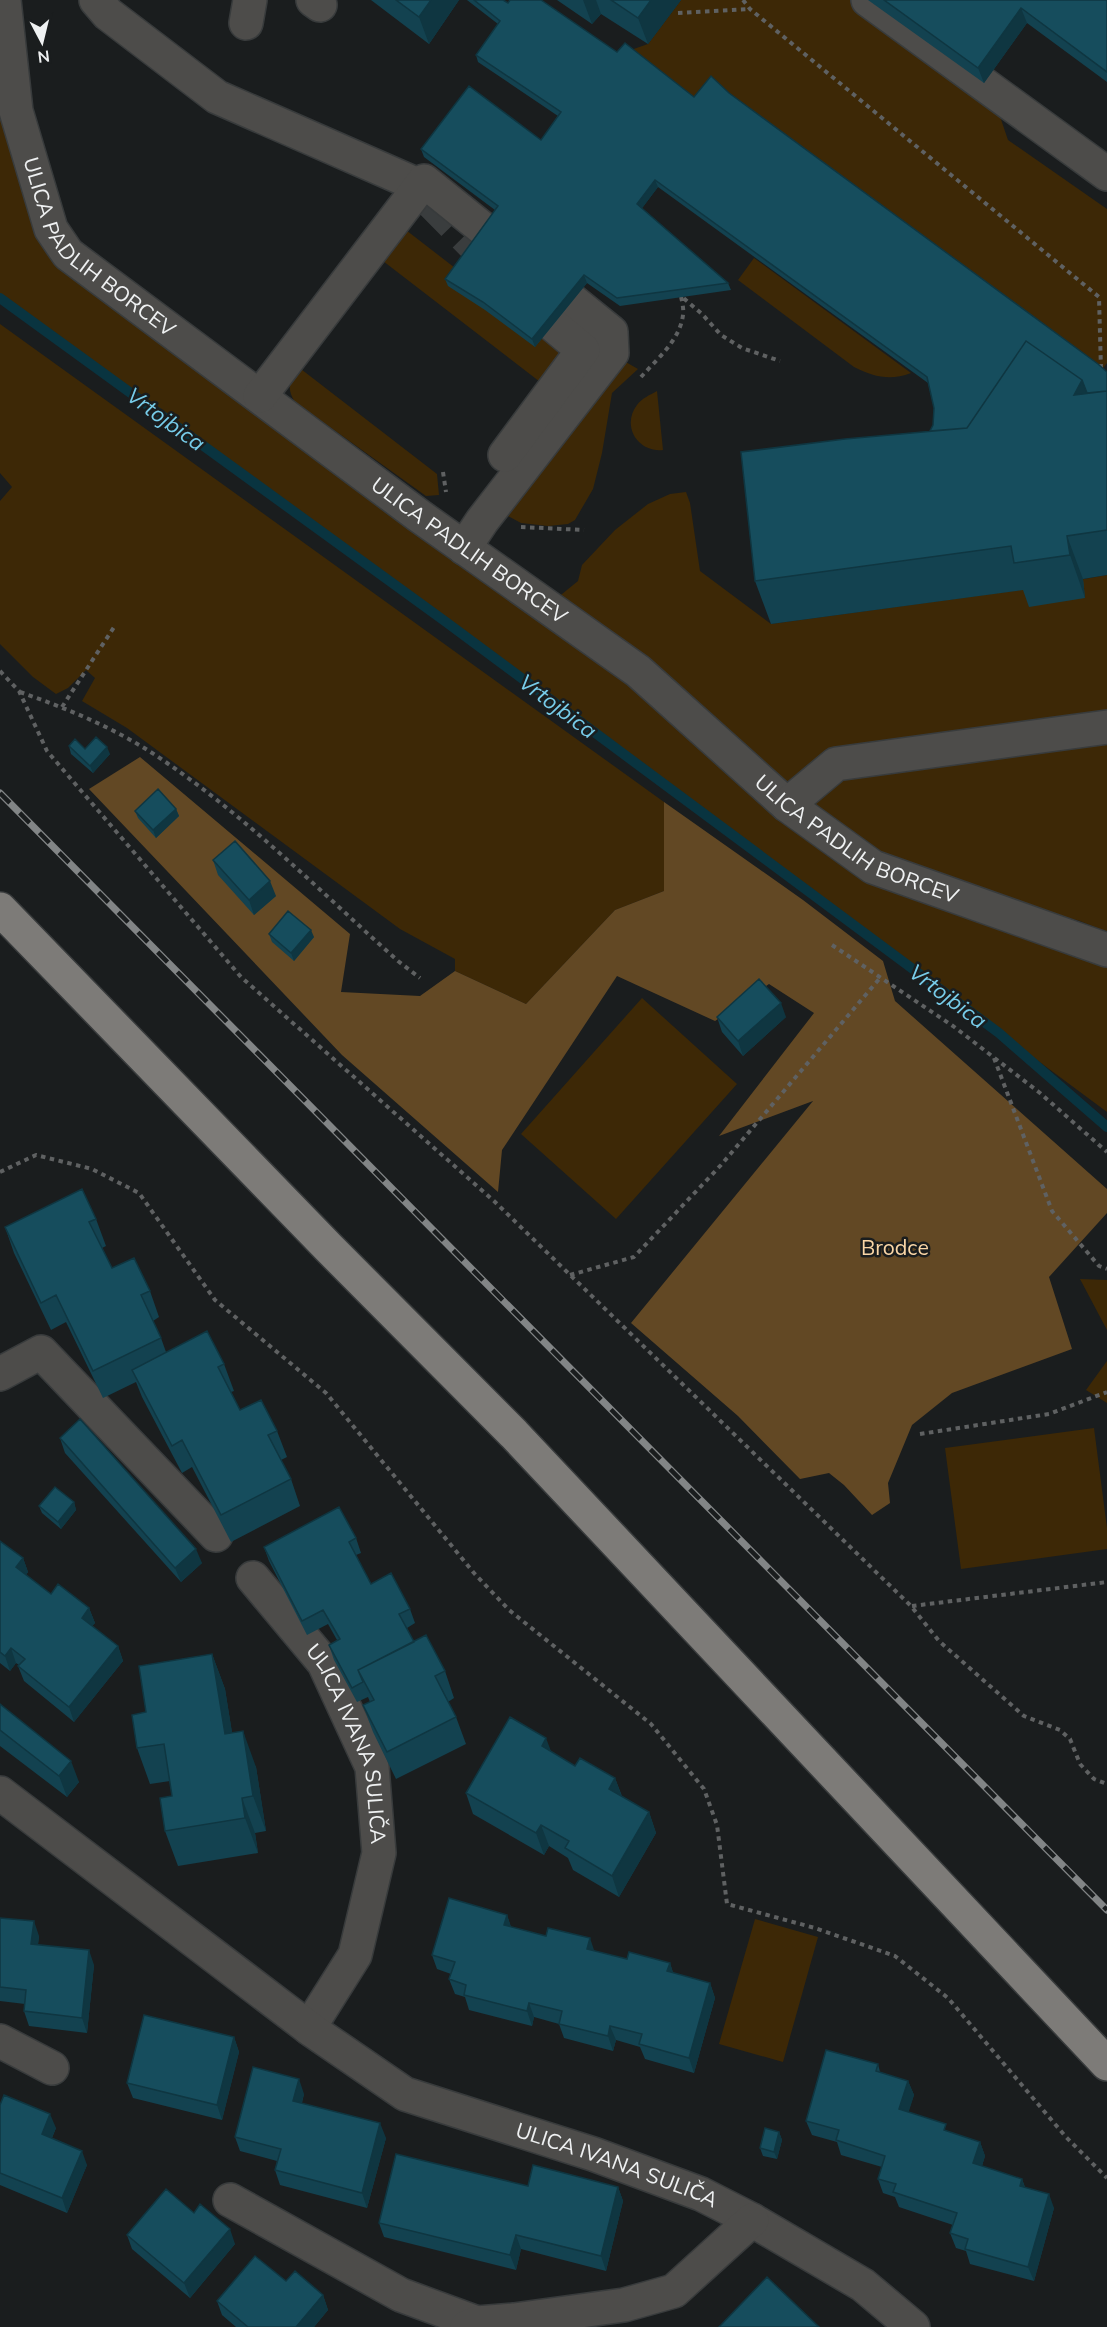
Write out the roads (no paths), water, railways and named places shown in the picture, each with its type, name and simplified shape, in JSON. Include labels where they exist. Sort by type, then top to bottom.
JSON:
[{"type":"main road","points":[[0,909],[514,1434],[1107,2064]]},
{"type":"street","name":"ULICA PADLIH BORCEV","points":[[4,0],[16,111],[51,229],[68,254],[418,515],[638,671],[787,805],[873,867],[1107,950]]},
{"type":"street","points":[[96,0],[108,14],[217,97],[411,182]]},
{"type":"street","points":[[868,0],[1107,174]]},
{"type":"street","points":[[260,396],[424,181],[611,332],[612,353],[482,521],[456,541]]},
{"type":"street","points":[[456,541],[583,351],[553,325]]},
{"type":"street","points":[[787,805],[836,764],[1107,727]]},
{"type":"street","points":[[0,1374],[41,1352],[216,1535]]},
{"type":"street","name":"ULICA IVANA SULIČA","points":[[253,1578],[324,1663],[372,1767],[379,1853],[355,1955],[309,2028]]},
{"type":"street","name":"ULICA IVANA SULIČA","points":[[0,1793],[309,2028],[405,2094],[593,2154],[701,2194],[752,2220],[862,2285],[913,2327]]},
{"type":"street","points":[[0,2041],[52,2068]]},
{"type":"street","points":[[230,2200],[401,2295],[472,2325],[514,2320],[633,2316],[674,2291],[752,2220]]},
{"type":"waterway","name":"Vrtojbica","points":[[0,298],[446,622],[999,1033],[1107,1127]]},
{"type":"tunnel","points":[[430,201],[503,275]]},
{"type":"railway","points":[[0,793],[1107,1910]]},
{"type":"park label","name":"Brodce","points":[[895,1248]]}]
